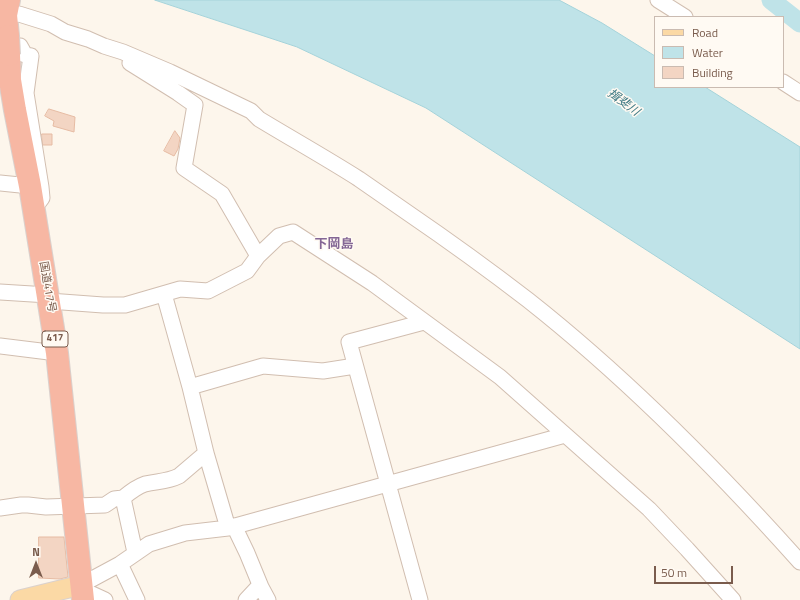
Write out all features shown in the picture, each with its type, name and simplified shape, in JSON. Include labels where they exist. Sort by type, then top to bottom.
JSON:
[{"type":"highway","name":"国道417号","points":[[5,28],[10,80],[34,208],[57,353],[82,593]]},
{"type":"main road","points":[[20,600],[82,593]]},
{"type":"street","points":[[658,0],[683,16]]},
{"type":"street","points":[[34,208],[42,198],[26,93],[31,56],[25,55],[20,46],[5,28],[19,14],[51,24],[65,32],[123,52],[170,72],[251,111],[259,119],[360,180],[476,261],[529,301],[621,379],[667,422],[748,505],[800,562]]},
{"type":"street","points":[[104,46],[195,105],[184,168],[222,194],[258,256]]},
{"type":"street","points":[[784,83],[800,93]]},
{"type":"street","points":[[0,183],[30,186]]},
{"type":"street","points":[[0,292],[103,305],[125,305],[180,289],[208,291],[247,271],[258,256],[279,236],[293,232],[372,283],[500,377],[648,509],[733,600]]},
{"type":"street","points":[[164,294],[190,387],[206,453],[231,527],[247,553],[268,600]]},
{"type":"street","points":[[420,600],[349,342],[424,322]]},
{"type":"street","points":[[0,346],[57,353]]},
{"type":"street","points":[[190,387],[263,366],[323,371],[355,366]]},
{"type":"street","points":[[82,593],[149,544],[185,533],[231,527],[565,435]]},
{"type":"street","points":[[0,508],[21,505],[73,507],[105,505],[114,499],[123,498],[132,490],[144,484],[166,481],[179,476],[206,453]]},
{"type":"street","points":[[123,498],[134,548],[137,552]]},
{"type":"street","points":[[120,564],[135,599]]},
{"type":"street","points":[[246,600],[260,585]]},
{"type":"street","points":[[82,593],[92,594],[105,600]]},
{"type":"water","name":"揖斐川","points":[[155,0],[559,0],[602,23],[654,55],[654,88],[707,88],[800,147],[800,349],[426,108],[297,47]]},
{"type":"building","points":[[49,109],[75,117],[74,132],[53,126],[54,121],[45,116]]},
{"type":"building","points":[[175,131],[180,138],[178,149],[174,156],[164,151]]},
{"type":"building","points":[[42,134],[52,134],[52,145],[43,145]]},
{"type":"building","points":[[39,537],[64,537],[68,577],[60,579],[39,578]]},
{"type":"waterway","points":[[771,0],[800,23]]},
{"type":"district","name":"下岡島","points":[[334,245]]}]
